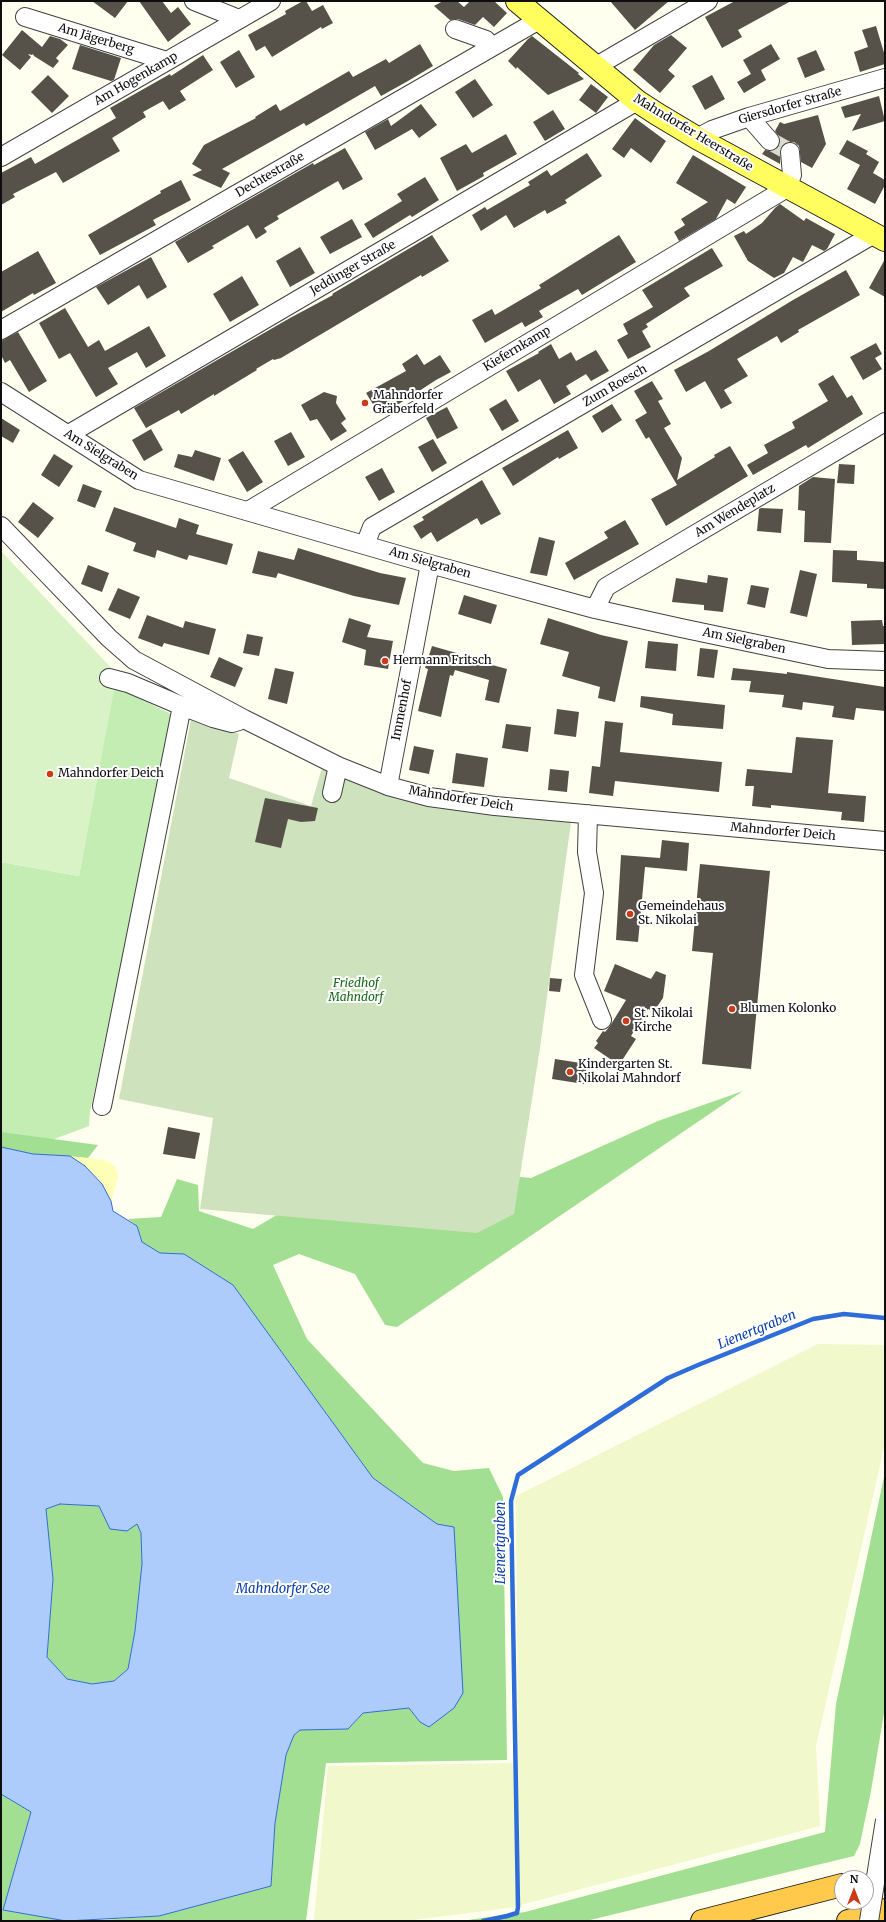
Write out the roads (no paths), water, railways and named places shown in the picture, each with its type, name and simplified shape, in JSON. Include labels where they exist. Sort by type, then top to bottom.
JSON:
[{"type":"highway","points":[[874,1876],[885,1873]]},
{"type":"highway","points":[[702,1921],[834,1887]]},
{"type":"highway","points":[[848,1921],[885,1910]]},
{"type":"main road","name":"Mahndorfer Heerstraße","points":[[517,1],[637,101],[697,138],[880,237]]},
{"type":"street","points":[[194,1],[239,20]]},
{"type":"street","name":"Am Hogenkamp","points":[[1,157],[271,1]]},
{"type":"street","points":[[595,67],[698,3]]},
{"type":"street","name":"Am Jägerberg","points":[[25,17],[167,61]]},
{"type":"street","name":"Dechtestraße","points":[[1,330],[539,20]]},
{"type":"street","points":[[455,28],[486,40],[492,47]]},
{"type":"street","name":"Giersdorfer Straße","points":[[697,138],[712,130],[749,117],[885,78]]},
{"type":"street","name":"Jeddinger Straße","points":[[69,434],[637,101]]},
{"type":"street","points":[[749,117],[770,140]]},
{"type":"street","points":[[787,188],[792,175],[790,152]]},
{"type":"street","name":"Kiefernkamp","points":[[248,511],[787,188]]},
{"type":"street","name":"Zum Roesch","points":[[365,545],[372,527],[880,237]]},
{"type":"street","name":"Am Sielgraben","points":[[1,392],[139,480],[430,564],[595,609],[828,659],[885,661]]},
{"type":"street","name":"Am Wendeplatz","points":[[595,609],[606,586],[885,422]]},
{"type":"street","name":"Mahndorfer Deich","points":[[1,526],[109,638],[134,660],[244,719],[338,766],[388,786],[429,797],[488,805],[885,841]]},
{"type":"street","name":"Immenhof","points":[[388,786],[430,564]]},
{"type":"street","points":[[109,678],[128,683],[214,718],[232,722],[244,719]]},
{"type":"street","points":[[102,1106],[182,706]]},
{"type":"street","points":[[332,793],[338,766]]},
{"type":"street","points":[[588,814],[587,852],[594,893],[584,975],[602,1020]]},
{"type":"street","points":[[869,1921],[885,1820]]},
{"type":"water","name":"Mahndorfer See","points":[[1,1147],[33,1154],[70,1156],[85,1166],[102,1184],[111,1201],[113,1211],[137,1226],[142,1242],[160,1253],[184,1254],[233,1285],[373,1478],[437,1524],[454,1527],[463,1693],[454,1708],[429,1727],[420,1722],[409,1708],[363,1713],[348,1729],[300,1730],[294,1735],[286,1755],[275,1823],[271,1886],[159,1916],[66,1921],[3,1910],[31,1812],[1,1794]],"holes":[[[60,1504],[99,1506],[110,1529],[127,1531],[137,1524],[141,1533],[142,1564],[135,1631],[128,1669],[114,1681],[92,1684],[67,1679],[47,1657],[53,1579],[46,1509]]]},
{"type":"waterway","name":"Lienertgraben","points":[[483,1921],[517,1913],[518,1907],[511,1501],[518,1475],[668,1378],[698,1365],[813,1319],[844,1314],[885,1318]]},
{"type":"tunnel","points":[[770,141],[790,152]]},
{"type":"place","name":"Mahndorfer Gräberfeld","points":[[365,403]]},
{"type":"place","name":"Hermann Fritsch","points":[[385,661]]},
{"type":"place","name":"Mahndorfer Deich","points":[[50,774]]},
{"type":"place","name":"Gemeindehaus St. Nikolai","points":[[630,914]]},
{"type":"place","name":"Blumen Kolonko","points":[[732,1009]]},
{"type":"place","name":"St. Nikolai Kirche","points":[[626,1021]]},
{"type":"place","name":"Kindergarten St. Nikolai Mahndorf","points":[[570,1072]]},
{"type":"park label","name":"Friedhof Mahndorf","points":[[356,991]]}]
